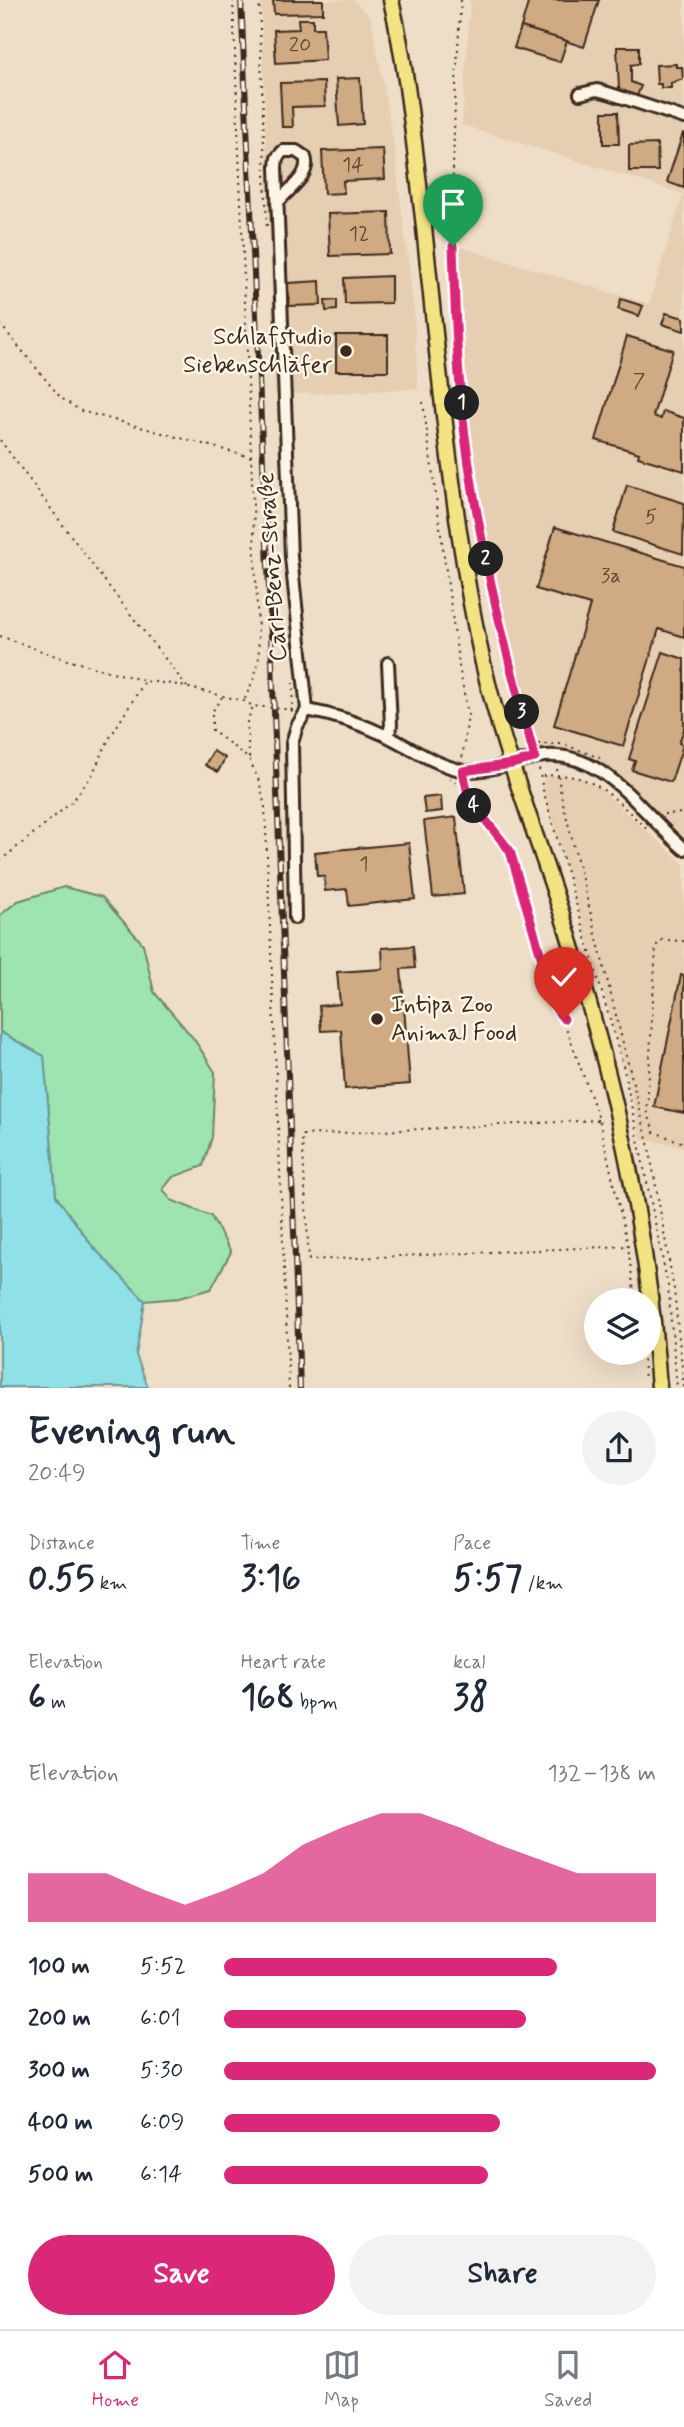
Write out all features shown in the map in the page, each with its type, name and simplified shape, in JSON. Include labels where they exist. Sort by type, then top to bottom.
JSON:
[{"type":"main road","points":[[391,0],[411,112],[458,530],[484,665],[512,764],[565,924],[608,1075],[637,1202],[656,1340],[652,1385]]},
{"type":"street","points":[[580,94],[597,90],[684,118]]},
{"type":"street","name":"Carl-Benz-Straße","points":[[277,204],[307,168],[305,157],[296,151],[283,151],[277,158],[277,204],[291,557],[298,645],[307,710]]},
{"type":"street","points":[[388,663],[391,725],[388,736]]},
{"type":"street","points":[[295,918],[292,743],[300,720],[307,710],[331,715],[388,736],[441,764],[463,771],[555,755],[583,760],[603,771],[684,849]]},
{"type":"street","points":[[675,841],[684,831]]},
{"type":"path","points":[[233,0],[259,658],[244,701]]},
{"type":"path","points":[[461,0],[454,99],[453,246],[456,345],[475,507],[506,658],[623,1065],[668,1286],[677,1388]]},
{"type":"path","points":[[0,324],[61,398],[81,411],[252,457]]},
{"type":"path","points":[[423,402],[468,715],[461,755],[465,788],[469,799],[510,851],[557,1010],[564,1019],[600,1120],[628,1246],[633,1288]]},
{"type":"path","points":[[0,440],[188,688]]},
{"type":"path","points":[[0,636],[68,660],[146,681],[244,701],[253,706],[291,711],[300,720]]},
{"type":"path","points":[[0,861],[72,802],[92,775],[109,739],[146,681]]},
{"type":"path","points":[[222,697],[212,712],[212,730],[249,760]]},
{"type":"path","points":[[253,706],[247,722],[249,760],[259,781],[265,807],[269,854],[286,1310],[284,1332],[289,1388]]},
{"type":"path","points":[[555,755],[649,1147],[674,1289],[684,1388]]},
{"type":"path","points":[[440,774],[465,788]]},
{"type":"path","points":[[542,776],[558,774],[581,777],[598,785],[650,832]]},
{"type":"path","points":[[684,942],[662,940],[656,947],[648,1110],[654,1132],[684,1143]]},
{"type":"path","points":[[600,1120],[302,1135],[309,1260],[628,1246]]},
{"type":"path","points":[[646,1365],[652,1385]]},
{"type":"shaded area","points":[[261,0],[353,0],[371,17],[393,138],[414,310],[418,389],[275,395]]},
{"type":"shaded area","points":[[470,0],[684,0],[684,849],[603,770],[536,755],[509,657],[477,507],[458,345],[457,246],[649,304],[683,194],[462,125]]},
{"type":"shaded area","points":[[557,775],[580,778],[597,786],[684,864],[684,1147],[641,1139],[625,1066],[543,791],[544,777]]},
{"type":"green space","points":[[64,887],[102,897],[143,944],[154,992],[194,1039],[215,1072],[212,1137],[203,1166],[173,1177],[163,1189],[171,1200],[211,1216],[231,1252],[211,1289],[179,1298],[145,1301],[93,1247],[56,1196],[44,1056],[0,1032],[0,915],[18,901]]},
{"type":"water","points":[[0,1032],[44,1056],[56,1196],[93,1247],[145,1301],[136,1355],[148,1387],[0,1387]]},
{"type":"building","points":[[273,0],[323,0],[323,13],[274,14]]},
{"type":"building","points":[[529,0],[599,0],[584,47],[521,27]]},
{"type":"building","points":[[298,19],[313,19],[313,28],[323,28],[325,60],[276,63],[274,30],[299,29]]},
{"type":"building","points":[[521,27],[567,41],[560,62],[514,48]]},
{"type":"building","points":[[617,47],[639,47],[639,64],[631,65],[631,82],[641,86],[637,96],[619,89]]},
{"type":"building","points":[[676,64],[676,67],[682,67],[683,79],[671,83],[671,88],[661,88],[661,84],[657,84],[656,65]]},
{"type":"building","points":[[360,78],[363,124],[339,126],[336,79]]},
{"type":"building","points":[[324,82],[325,106],[292,107],[293,127],[282,127],[280,83]]},
{"type":"building","points":[[603,112],[618,112],[619,144],[603,144]]},
{"type":"building","points":[[684,133],[684,188],[667,182]]},
{"type":"building","points":[[657,144],[658,171],[629,171],[629,145]]},
{"type":"building","points":[[383,149],[385,179],[343,181],[344,193],[324,194],[322,151]]},
{"type":"building","points":[[389,212],[390,254],[330,256],[328,214]]},
{"type":"building","points":[[391,276],[391,303],[345,304],[344,278]]},
{"type":"building","points":[[320,281],[321,305],[289,306],[288,283]]},
{"type":"building","points":[[621,299],[643,306],[639,316],[618,309]]},
{"type":"building","points":[[337,300],[337,310],[326,311],[325,301]]},
{"type":"building","points":[[666,313],[684,318],[684,331],[662,324]]},
{"type":"building","points":[[336,335],[388,335],[388,371],[336,371]]},
{"type":"building","points":[[627,336],[673,350],[653,416],[661,419],[663,411],[684,418],[684,471],[596,440]]},
{"type":"building","points":[[627,485],[684,503],[683,554],[613,532]]},
{"type":"building","points":[[555,527],[684,566],[684,637],[659,629],[623,746],[554,725],[590,605],[536,589]]},
{"type":"building","points":[[663,652],[684,659],[684,729],[679,743],[683,745],[671,782],[632,770],[635,761],[629,759]]},
{"type":"building","points":[[213,751],[225,758],[218,772],[205,765]]},
{"type":"building","points":[[441,796],[442,811],[425,813],[423,798]]},
{"type":"building","points":[[456,817],[464,894],[433,897],[424,821]]},
{"type":"building","points":[[409,843],[415,899],[349,906],[347,889],[325,891],[324,876],[317,876],[315,852]]},
{"type":"building","points":[[413,946],[415,968],[401,969],[410,1084],[345,1089],[341,1030],[321,1031],[319,1006],[340,1004],[337,972],[383,969],[382,948]]},
{"type":"building","points":[[681,975],[684,976],[684,1113],[654,1107]]},
{"type":"railway","points":[[241,0],[270,609],[300,1388]]},
{"type":"place","name":"Schlafstudio Siebenschläfer","points":[[346,351]]},
{"type":"place","name":"Intipa Zoo Animal Food","points":[[377,1019]]},
{"type":"route","points":[[453,246],[456,345],[475,507],[506,658],[535,758],[463,771],[466,793],[510,851],[557,1010],[564,1019]]}]
